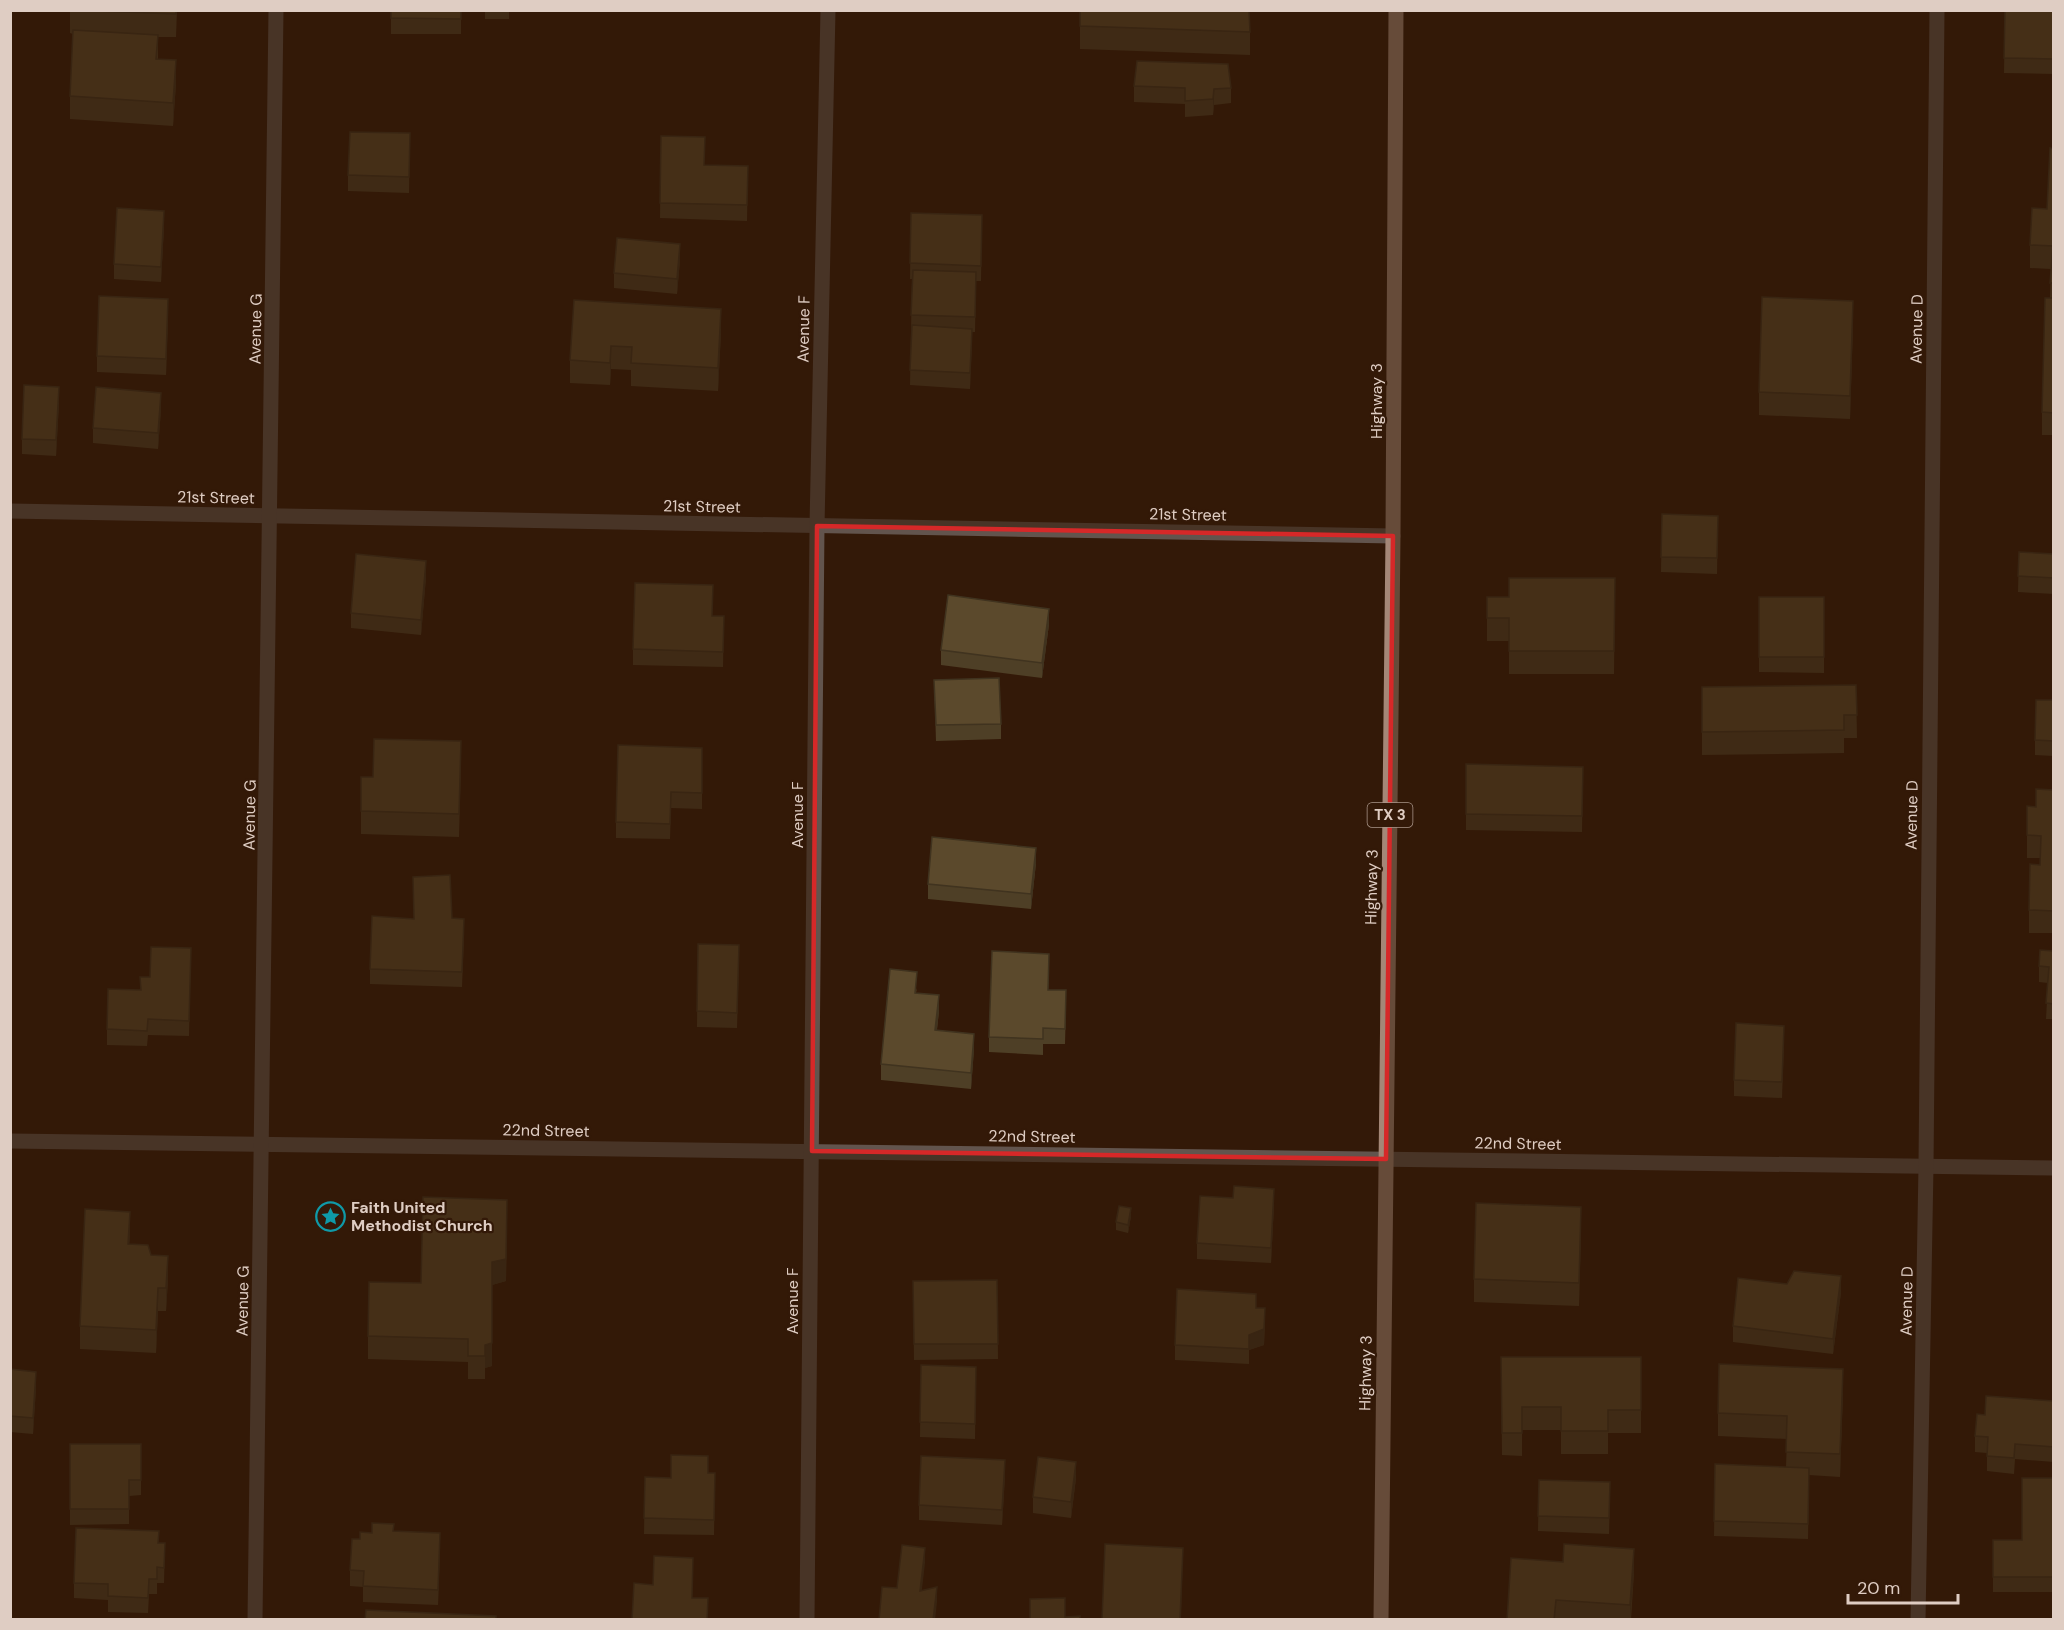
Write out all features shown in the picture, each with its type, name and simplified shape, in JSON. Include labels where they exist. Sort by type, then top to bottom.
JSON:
[{"type":"main road","name":"Highway 3","points":[[1381,1620],[1393,536],[1396,10]]},
{"type":"street","name":"Avenue G","points":[[255,1620],[276,10]]},
{"type":"street","name":"Avenue F","points":[[807,1620],[817,526],[828,10]]},
{"type":"street","name":"Avenue D","points":[[1918,1620],[1926,1166],[1936,10]]},
{"type":"street","name":"21st Street","points":[[10,512],[1393,536]]},
{"type":"street","name":"22nd Street","points":[[10,1141],[2054,1168]]},
{"type":"highlighted area","points":[[817,526],[1393,536],[1386,1159],[812,1151]]},
{"type":"building","points":[[70,10],[176,10],[176,14]]},
{"type":"building","points":[[391,10],[461,10],[461,19],[391,18]]},
{"type":"building","points":[[509,10],[509,11],[485,11]]},
{"type":"building","points":[[1080,10],[1249,10],[1250,32],[1080,26]]},
{"type":"building","points":[[2005,10],[2054,10],[2054,59],[2004,58]]},
{"type":"building","points":[[73,30],[158,35],[156,59],[176,60],[173,103],[70,96]]},
{"type":"building","points":[[1137,61],[1228,64],[1231,88],[1214,89],[1213,99],[1185,101],[1185,88],[1134,86]]},
{"type":"building","points":[[350,132],[410,133],[409,177],[348,175]]},
{"type":"building","points":[[661,136],[705,137],[704,165],[748,166],[747,205],[660,203]]},
{"type":"building","points":[[2050,148],[2054,149],[2054,283],[2050,283],[2053,246],[2030,245],[2032,208],[2047,209]]},
{"type":"building","points":[[117,208],[164,211],[161,267],[114,264]]},
{"type":"building","points":[[911,213],[982,215],[981,266],[910,263]]},
{"type":"building","points":[[617,238],[680,244],[677,279],[614,273]]},
{"type":"building","points":[[913,270],[976,272],[975,317],[911,315]]},
{"type":"building","points":[[99,296],[168,299],[166,359],[97,356]]},
{"type":"building","points":[[1762,297],[1853,301],[1850,396],[1759,392]]},
{"type":"building","points":[[2045,298],[2054,298],[2054,413],[2042,412]]},
{"type":"building","points":[[574,300],[721,309],[718,368],[631,363],[632,347],[611,346],[610,363],[570,360]]},
{"type":"building","points":[[912,325],[972,329],[970,373],[910,370]]},
{"type":"building","points":[[24,385],[59,387],[56,440],[22,439]]},
{"type":"building","points":[[96,387],[161,393],[158,433],[93,428]]},
{"type":"building","points":[[1662,514],[1718,516],[1717,558],[1661,557]]},
{"type":"building","points":[[2019,552],[2054,554],[2054,578],[2018,576]]},
{"type":"building","points":[[356,554],[426,561],[421,620],[351,613]]},
{"type":"building","points":[[1509,578],[1615,578],[1614,651],[1509,651],[1509,618],[1487,618],[1487,597],[1509,597]]},
{"type":"building","points":[[635,583],[713,585],[712,616],[724,616],[723,652],[633,649]]},
{"type":"building","points":[[948,595],[1049,609],[1042,663],[941,650]]},
{"type":"building","points":[[1759,597],[1824,597],[1824,657],[1759,657]]},
{"type":"building","points":[[999,678],[1001,724],[936,725],[934,680]]},
{"type":"building","points":[[1856,685],[1857,715],[1844,715],[1844,730],[1702,732],[1702,687]]},
{"type":"building","points":[[2036,700],[2054,700],[2054,741],[2035,740]]},
{"type":"building","points":[[374,739],[461,741],[459,814],[361,811],[361,777],[373,777]]},
{"type":"building","points":[[618,745],[702,748],[702,793],[671,792],[670,824],[616,822]]},
{"type":"building","points":[[1466,764],[1583,767],[1582,816],[1466,814]]},
{"type":"building","points":[[2036,789],[2054,790],[2054,911],[2029,910],[2030,864],[2040,865],[2041,836],[2027,835],[2027,806],[2036,807]]},
{"type":"building","points":[[932,837],[1036,848],[1031,894],[928,884]]},
{"type":"building","points":[[450,875],[452,918],[464,919],[462,972],[370,969],[372,916],[414,919],[413,877]]},
{"type":"building","points":[[698,944],[739,945],[737,1013],[697,1011]]},
{"type":"building","points":[[151,947],[191,948],[189,1021],[148,1019],[147,1031],[107,1029],[108,989],[141,990],[140,977],[150,977]]},
{"type":"building","points":[[2040,950],[2054,951],[2054,1004],[2046,1003],[2049,967],[2039,966]]},
{"type":"building","points":[[992,951],[1049,954],[1048,990],[1066,990],[1065,1029],[1043,1028],[1043,1039],[989,1037]]},
{"type":"building","points":[[890,969],[917,972],[915,993],[939,995],[935,1030],[974,1034],[971,1073],[881,1064]]},
{"type":"building","points":[[1736,1023],[1784,1026],[1782,1082],[1734,1080]]},
{"type":"building","points":[[1234,1186],[1274,1189],[1271,1248],[1197,1243],[1200,1196],[1233,1198]]},
{"type":"building","points":[[423,1197],[507,1200],[506,1259],[492,1262],[492,1343],[485,1345],[485,1356],[468,1356],[468,1339],[368,1336],[369,1282],[421,1283]]},
{"type":"building","points":[[1476,1203],[1581,1207],[1579,1283],[1474,1279]]},
{"type":"building","points":[[1119,1206],[1131,1208],[1128,1225],[1116,1222]]},
{"type":"building","points":[[85,1209],[130,1212],[128,1244],[148,1245],[151,1255],[168,1256],[166,1288],[158,1288],[156,1330],[80,1326]]},
{"type":"building","points":[[1794,1271],[1841,1276],[1833,1339],[1733,1326],[1738,1278],[1787,1284]]},
{"type":"building","points":[[997,1280],[998,1344],[914,1344],[913,1281]]},
{"type":"building","points":[[1177,1289],[1256,1294],[1256,1308],[1265,1308],[1264,1329],[1249,1335],[1249,1349],[1175,1345]]},
{"type":"building","points":[[1501,1357],[1641,1357],[1641,1410],[1608,1410],[1608,1431],[1561,1431],[1561,1407],[1522,1407],[1522,1433],[1502,1433]]},
{"type":"building","points":[[1719,1364],[1843,1369],[1840,1454],[1786,1452],[1787,1416],[1718,1413]]},
{"type":"building","points":[[921,1365],[976,1367],[975,1424],[920,1422]]},
{"type":"building","points":[[10,1369],[36,1372],[33,1418],[10,1416]]},
{"type":"building","points":[[1986,1396],[2054,1401],[2054,1447],[2015,1444],[2014,1458],[1987,1456],[1988,1437],[1975,1436],[1977,1414],[1985,1415]]},
{"type":"building","points":[[70,1444],[141,1444],[141,1480],[129,1480],[129,1509],[70,1509]]},
{"type":"building","points":[[671,1455],[708,1456],[708,1473],[715,1473],[714,1520],[644,1518],[645,1477],[671,1478]]},
{"type":"building","points":[[921,1456],[1005,1460],[1002,1510],[919,1505]]},
{"type":"building","points":[[1038,1457],[1076,1462],[1071,1502],[1033,1497]]},
{"type":"building","points":[[1715,1464],[1809,1468],[1808,1524],[1714,1521]]},
{"type":"building","points":[[2022,1478],[2054,1478],[2054,1577],[1993,1577],[1993,1540],[2022,1540]]},
{"type":"building","points":[[1539,1480],[1610,1482],[1609,1518],[1538,1516]]},
{"type":"building","points":[[372,1523],[394,1524],[393,1531],[440,1533],[438,1590],[363,1586],[364,1571],[350,1570],[352,1539],[360,1539],[360,1532],[372,1533]]},
{"type":"building","points":[[76,1528],[159,1531],[158,1543],[165,1543],[164,1568],[157,1567],[157,1579],[149,1579],[148,1598],[108,1596],[108,1584],[74,1583]]},
{"type":"building","points":[[1105,1544],[1183,1548],[1180,1620],[1102,1620]]},
{"type":"building","points":[[1564,1544],[1634,1549],[1630,1605],[1556,1600],[1554,1620],[1507,1620],[1511,1558],[1563,1562]]},
{"type":"building","points":[[902,1545],[925,1548],[920,1591],[937,1587],[933,1620],[879,1620],[882,1587],[897,1588]]},
{"type":"building","points":[[654,1556],[693,1558],[692,1598],[708,1598],[707,1620],[632,1620],[634,1583],[653,1585]]},
{"type":"building","points":[[1065,1598],[1065,1617],[1080,1616],[1080,1620],[1030,1620],[1030,1599]]},
{"type":"building","points":[[366,1610],[496,1616],[496,1620],[365,1620]]},
{"type":"place","name":"Faith United Methodist Church","points":[[330,1216]]}]
